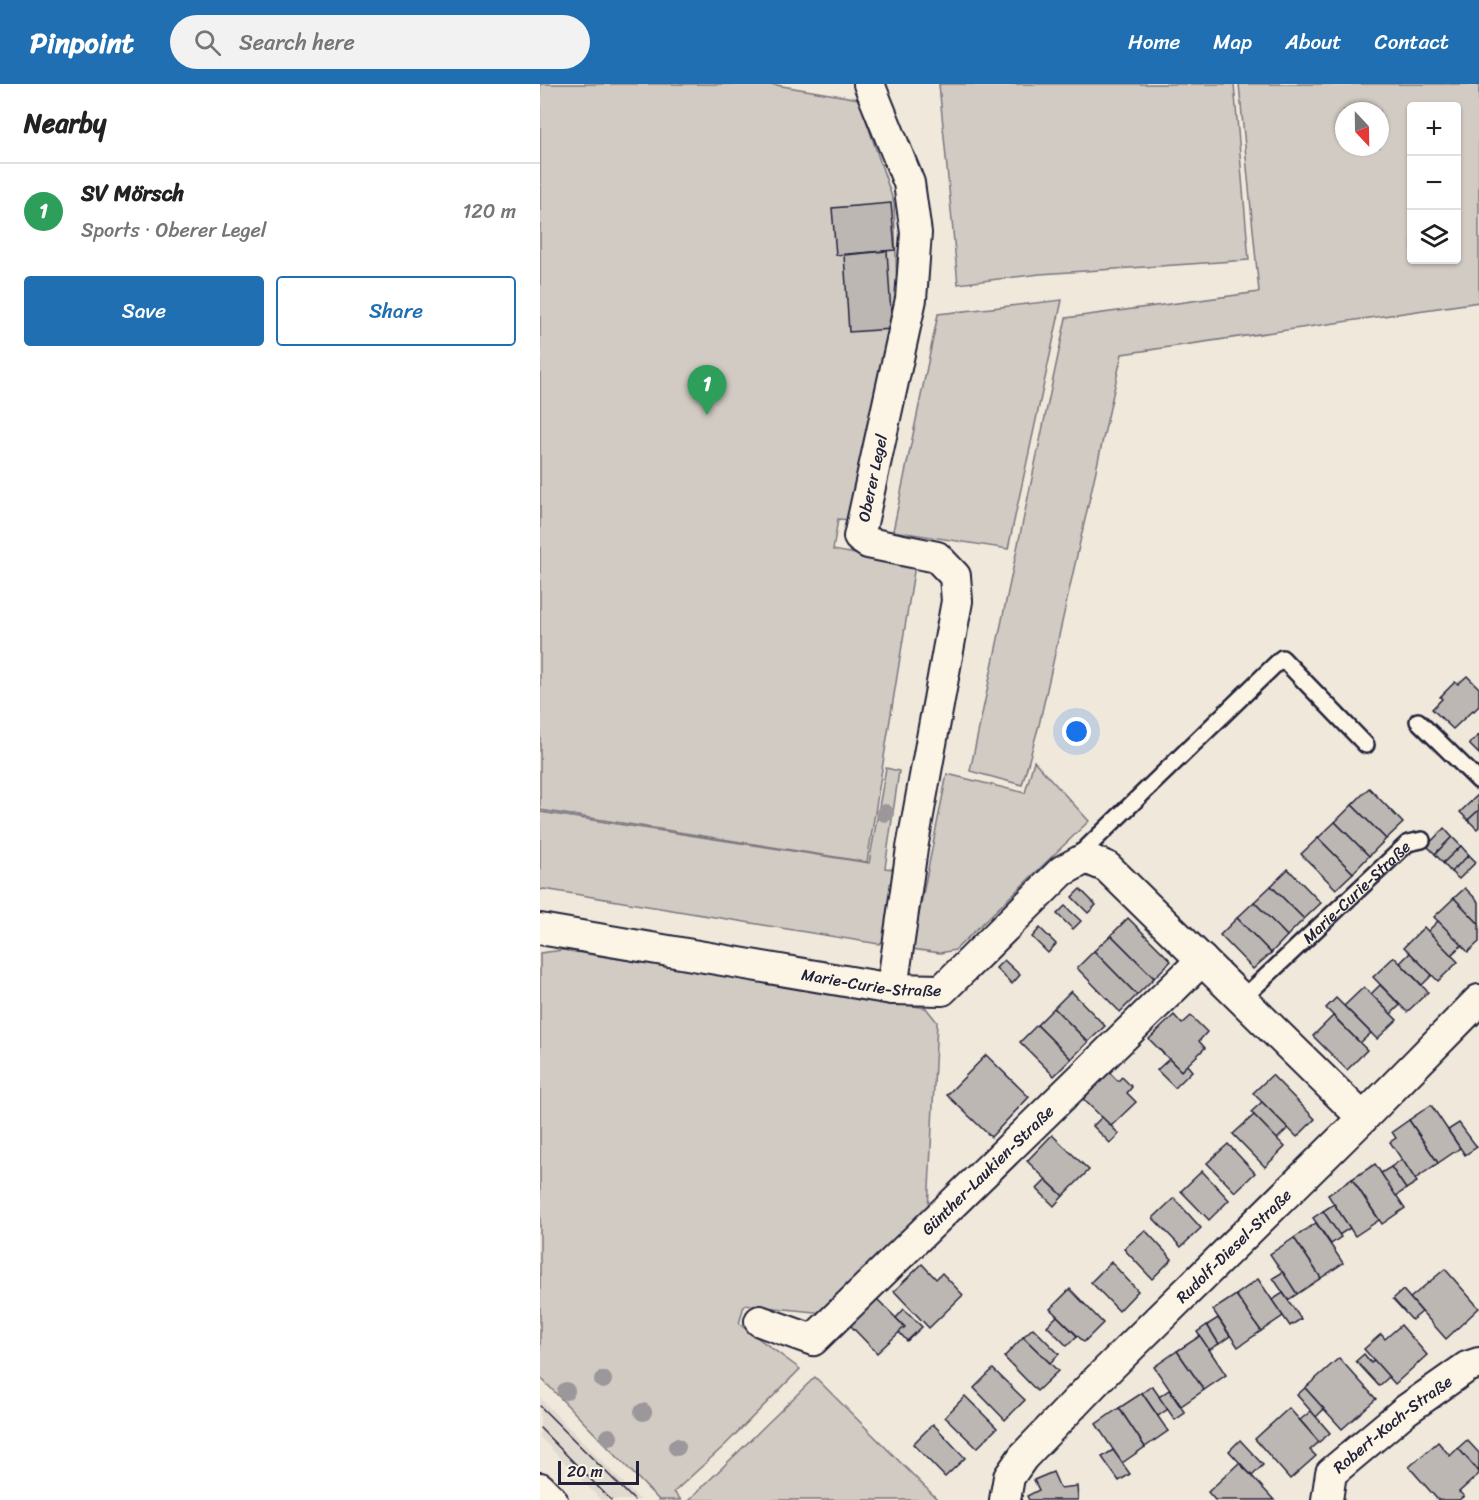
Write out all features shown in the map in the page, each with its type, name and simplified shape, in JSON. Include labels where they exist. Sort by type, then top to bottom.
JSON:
[{"type":"street","name":"Oberer Legel","points":[[869,84],[909,183],[916,233],[911,299],[859,537],[868,543],[937,557],[955,576],[957,601],[912,848],[892,989]]},
{"type":"street","name":"Marie-Curie-Straße","points":[[540,929],[892,989],[942,990],[1062,871],[1086,858],[1107,867],[1363,1118]]},
{"type":"street","name":"Günther-Laukien-Straße","points":[[760,1321],[813,1340],[1202,960]]},
{"type":"street","name":"Rudolf-Diesel-Straße","points":[[1005,1500],[1009,1477],[1023,1457],[1099,1378],[1363,1118],[1479,1000]]},
{"type":"street","name":"Robert-Koch-Straße","points":[[1327,1500],[1331,1473],[1406,1410],[1467,1367],[1479,1364]]},
{"type":"street","points":[[540,1488],[552,1500]]},
{"type":"lane","points":[[1062,871],[1282,658],[1366,744]]},
{"type":"lane","points":[[1418,721],[1479,781]]},
{"type":"lane","name":"Marie-Curie-Straße","points":[[1241,1000],[1408,843],[1422,840]]},
{"type":"shaded area","points":[[540,84],[770,84],[859,99],[894,203],[898,312],[851,520],[838,519],[833,550],[915,565],[867,862],[540,810]]},
{"type":"shaded area","points":[[939,84],[1234,84],[1249,260],[1040,274],[958,284]]},
{"type":"shaded area","points":[[1239,84],[1479,84],[1479,302],[1122,354],[1039,725],[1022,785],[970,771],[1066,318],[1259,292]]},
{"type":"shaded area","points":[[1062,300],[1008,549],[893,531],[938,314]]},
{"type":"shaded area","points":[[1034,761],[1089,821],[955,950],[940,953],[912,949],[947,774],[1025,793]]},
{"type":"shaded area","points":[[886,768],[899,771],[885,868],[902,870],[889,936],[879,944],[540,890],[540,812],[869,863]]},
{"type":"shaded area","points":[[563,950],[926,1008],[937,1022],[928,1210],[824,1313],[744,1305],[739,1324],[800,1369],[725,1445],[674,1492],[681,1500],[659,1500],[540,1377],[540,953]]},
{"type":"shaded area","points":[[815,1377],[938,1500],[689,1500]]},
{"type":"shaded area","points":[[540,1398],[640,1500],[601,1500],[540,1437]]},
{"type":"building","points":[[891,203],[895,250],[836,255],[832,208]]},
{"type":"building","points":[[887,251],[892,329],[849,332],[844,255]]},
{"type":"building","points":[[1467,676],[1479,688],[1479,706],[1453,729],[1432,709],[1455,682],[1458,684]]},
{"type":"building","points":[[1479,735],[1479,754],[1469,744]]},
{"type":"building","points":[[1369,788],[1403,823],[1386,839],[1352,805]]},
{"type":"building","points":[[1478,795],[1479,810],[1468,820],[1460,812]]},
{"type":"building","points":[[1352,805],[1386,839],[1369,856],[1335,822]]},
{"type":"building","points":[[1479,810],[1479,827],[1477,829],[1468,820]]},
{"type":"building","points":[[1335,822],[1369,856],[1353,873],[1318,838]]},
{"type":"building","points":[[1444,828],[1452,837],[1435,854],[1427,846]]},
{"type":"building","points":[[1452,837],[1461,846],[1443,863],[1435,854]]},
{"type":"building","points":[[1318,838],[1353,873],[1336,889],[1301,854]]},
{"type":"building","points":[[1461,846],[1469,855],[1451,872],[1443,863]]},
{"type":"building","points":[[1469,855],[1476,862],[1459,879],[1451,872]]},
{"type":"building","points":[[1288,869],[1321,903],[1304,919],[1271,886]]},
{"type":"building","points":[[1271,886],[1304,919],[1287,936],[1254,902]]},
{"type":"building","points":[[1465,888],[1479,902],[1479,924],[1454,898]]},
{"type":"building","points":[[1080,889],[1096,905],[1088,913],[1072,897]]},
{"type":"building","points":[[1454,898],[1479,924],[1479,942],[1468,952],[1434,917]]},
{"type":"building","points":[[1254,902],[1287,936],[1271,953],[1237,918]]},
{"type":"building","points":[[1065,906],[1081,921],[1073,929],[1057,914]]},
{"type":"building","points":[[1128,918],[1171,961],[1154,978],[1111,935]]},
{"type":"building","points":[[1237,918],[1271,953],[1253,969],[1220,935]]},
{"type":"building","points":[[1438,921],[1462,945],[1451,955],[1428,931]]},
{"type":"building","points":[[1424,927],[1458,962],[1438,981],[1404,947]]},
{"type":"building","points":[[1040,928],[1056,944],[1048,953],[1032,937]]},
{"type":"building","points":[[1111,935],[1154,978],[1137,995],[1094,951]]},
{"type":"building","points":[[1094,951],[1137,995],[1120,1012],[1077,968]]},
{"type":"building","points":[[1410,953],[1432,975],[1422,985],[1400,963]]},
{"type":"building","points":[[1394,957],[1428,992],[1407,1012],[1373,977]]},
{"type":"building","points":[[1004,960],[1020,975],[1012,984],[996,968]]},
{"type":"building","points":[[1380,985],[1400,1005],[1391,1014],[1371,994]]},
{"type":"building","points":[[1364,987],[1397,1020],[1377,1039],[1344,1006]]},
{"type":"building","points":[[1071,991],[1105,1026],[1088,1042],[1054,1008]]},
{"type":"building","points":[[1336,998],[1371,1033],[1360,1043],[1326,1008]]},
{"type":"building","points":[[1054,1008],[1088,1042],[1071,1059],[1037,1025]]},
{"type":"building","points":[[1174,1015],[1182,1024],[1191,1016],[1207,1032],[1199,1041],[1205,1048],[1181,1071],[1149,1039]]},
{"type":"building","points":[[1333,1016],[1367,1050],[1347,1070],[1313,1036]]},
{"type":"building","points":[[1037,1025],[1071,1059],[1054,1076],[1020,1042]]},
{"type":"building","points":[[986,1055],[1029,1097],[991,1137],[947,1095]]},
{"type":"building","points":[[1169,1059],[1181,1071],[1187,1065],[1192,1071],[1175,1088],[1157,1070]]},
{"type":"building","points":[[1109,1072],[1118,1081],[1122,1077],[1132,1087],[1127,1093],[1136,1102],[1111,1126],[1083,1099]]},
{"type":"building","points":[[1272,1075],[1315,1119],[1297,1137],[1253,1093]]},
{"type":"building","points":[[1262,1102],[1288,1128],[1277,1139],[1251,1112]]},
{"type":"building","points":[[1431,1105],[1460,1148],[1438,1163],[1409,1120]]},
{"type":"building","points":[[1254,1115],[1285,1147],[1265,1167],[1233,1134]]},
{"type":"building","points":[[1102,1117],[1119,1134],[1110,1143],[1093,1126]]},
{"type":"building","points":[[1409,1120],[1438,1163],[1415,1179],[1390,1142],[1396,1138],[1392,1132]]},
{"type":"building","points":[[1459,1123],[1477,1147],[1465,1155],[1448,1130]]},
{"type":"building","points":[[1052,1135],[1089,1170],[1063,1196],[1027,1161]]},
{"type":"building","points":[[1228,1144],[1255,1173],[1235,1192],[1207,1163]]},
{"type":"building","points":[[1402,1159],[1417,1182],[1406,1189],[1391,1167]]},
{"type":"building","points":[[1375,1164],[1405,1208],[1382,1224],[1352,1179]]},
{"type":"building","points":[[1391,1167],[1406,1189],[1396,1196],[1381,1173]]},
{"type":"building","points":[[1202,1171],[1229,1200],[1209,1220],[1181,1191]]},
{"type":"building","points":[[1352,1179],[1379,1220],[1355,1236],[1328,1195]]},
{"type":"building","points":[[1046,1180],[1063,1196],[1054,1206],[1037,1189]]},
{"type":"building","points":[[1174,1198],[1201,1228],[1181,1247],[1153,1218]]},
{"type":"building","points":[[1334,1204],[1350,1228],[1339,1235],[1323,1211]]},
{"type":"building","points":[[1323,1211],[1341,1237],[1331,1244],[1313,1218]]},
{"type":"building","points":[[1316,1223],[1343,1263],[1321,1278],[1294,1238]]},
{"type":"building","points":[[1145,1230],[1172,1259],[1152,1279],[1124,1249]]},
{"type":"building","points":[[1294,1238],[1321,1278],[1297,1294],[1270,1254]]},
{"type":"building","points":[[1111,1262],[1138,1291],[1119,1311],[1091,1282]]},
{"type":"building","points":[[922,1264],[936,1279],[942,1273],[963,1295],[929,1328],[894,1291]]},
{"type":"building","points":[[1445,1269],[1479,1308],[1446,1339],[1410,1298]]},
{"type":"building","points":[[1283,1272],[1297,1294],[1288,1300],[1273,1278]]},
{"type":"building","points":[[1258,1279],[1283,1316],[1261,1331],[1236,1295]]},
{"type":"building","points":[[1070,1289],[1103,1323],[1084,1342],[1050,1309]]},
{"type":"building","points":[[1403,1290],[1422,1312],[1412,1320],[1393,1299]]},
{"type":"building","points":[[1283,1293],[1301,1319],[1290,1326],[1272,1300]]},
{"type":"building","points":[[1236,1295],[1261,1331],[1238,1347],[1213,1310]]},
{"type":"building","points":[[877,1299],[905,1327],[877,1353],[850,1325]]},
{"type":"building","points":[[904,1309],[922,1327],[907,1341],[899,1332],[905,1327],[896,1318]]},
{"type":"building","points":[[1057,1316],[1077,1336],[1067,1346],[1047,1326]]},
{"type":"building","points":[[1218,1318],[1230,1336],[1219,1344],[1207,1325]]},
{"type":"building","points":[[1207,1325],[1219,1344],[1209,1350],[1197,1332]]},
{"type":"building","points":[[1401,1325],[1427,1355],[1395,1384],[1364,1349],[1381,1334],[1385,1339]]},
{"type":"building","points":[[1033,1328],[1059,1354],[1050,1363],[1023,1337]]},
{"type":"building","points":[[1200,1336],[1226,1375],[1204,1390],[1177,1351]]},
{"type":"building","points":[[1023,1337],[1058,1371],[1037,1391],[1004,1357]]},
{"type":"building","points":[[1177,1351],[1204,1390],[1181,1406],[1154,1367]]},
{"type":"building","points":[[1364,1354],[1371,1363],[1374,1360],[1389,1377],[1379,1386],[1356,1361]]},
{"type":"building","points":[[1339,1358],[1376,1399],[1342,1429],[1305,1388]]},
{"type":"building","points":[[993,1369],[1025,1400],[1005,1420],[974,1388]]},
{"type":"building","points":[[1152,1386],[1168,1409],[1158,1416],[1142,1393]]},
{"type":"building","points":[[1305,1388],[1324,1409],[1316,1417],[1297,1395]]},
{"type":"building","points":[[1169,1390],[1185,1413],[1175,1420],[1159,1397]]},
{"type":"building","points":[[1142,1393],[1168,1431],[1145,1447],[1119,1408]]},
{"type":"building","points":[[965,1396],[997,1428],[977,1448],[945,1417]]},
{"type":"building","points":[[1119,1408],[1145,1447],[1122,1463],[1096,1424]]},
{"type":"building","points":[[1289,1408],[1319,1442],[1310,1450],[1316,1456],[1290,1479],[1255,1439]]},
{"type":"building","points":[[1311,1411],[1330,1433],[1319,1442],[1300,1420]]},
{"type":"building","points":[[933,1424],[965,1458],[945,1477],[913,1444]]},
{"type":"building","points":[[1240,1440],[1263,1465],[1252,1476],[1229,1451]]},
{"type":"building","points":[[1467,1440],[1479,1453],[1479,1472],[1458,1448]]},
{"type":"building","points":[[1438,1442],[1450,1456],[1458,1448],[1479,1472],[1459,1492],[1464,1496],[1459,1500],[1438,1500],[1409,1467]]},
{"type":"building","points":[[1113,1450],[1130,1474],[1119,1481],[1102,1457]]},
{"type":"building","points":[[1239,1463],[1274,1500],[1215,1500],[1208,1492]]},
{"type":"building","points":[[1053,1472],[1060,1488],[1077,1486],[1078,1500],[1029,1500],[1027,1496],[1039,1490],[1034,1480]]},
{"type":"tram line","points":[[540,1406],[634,1500]]},
{"type":"tram line","points":[[540,1428],[611,1500]]},
{"type":"place","name":"SV Mörsch","points":[[707,415]]}]
